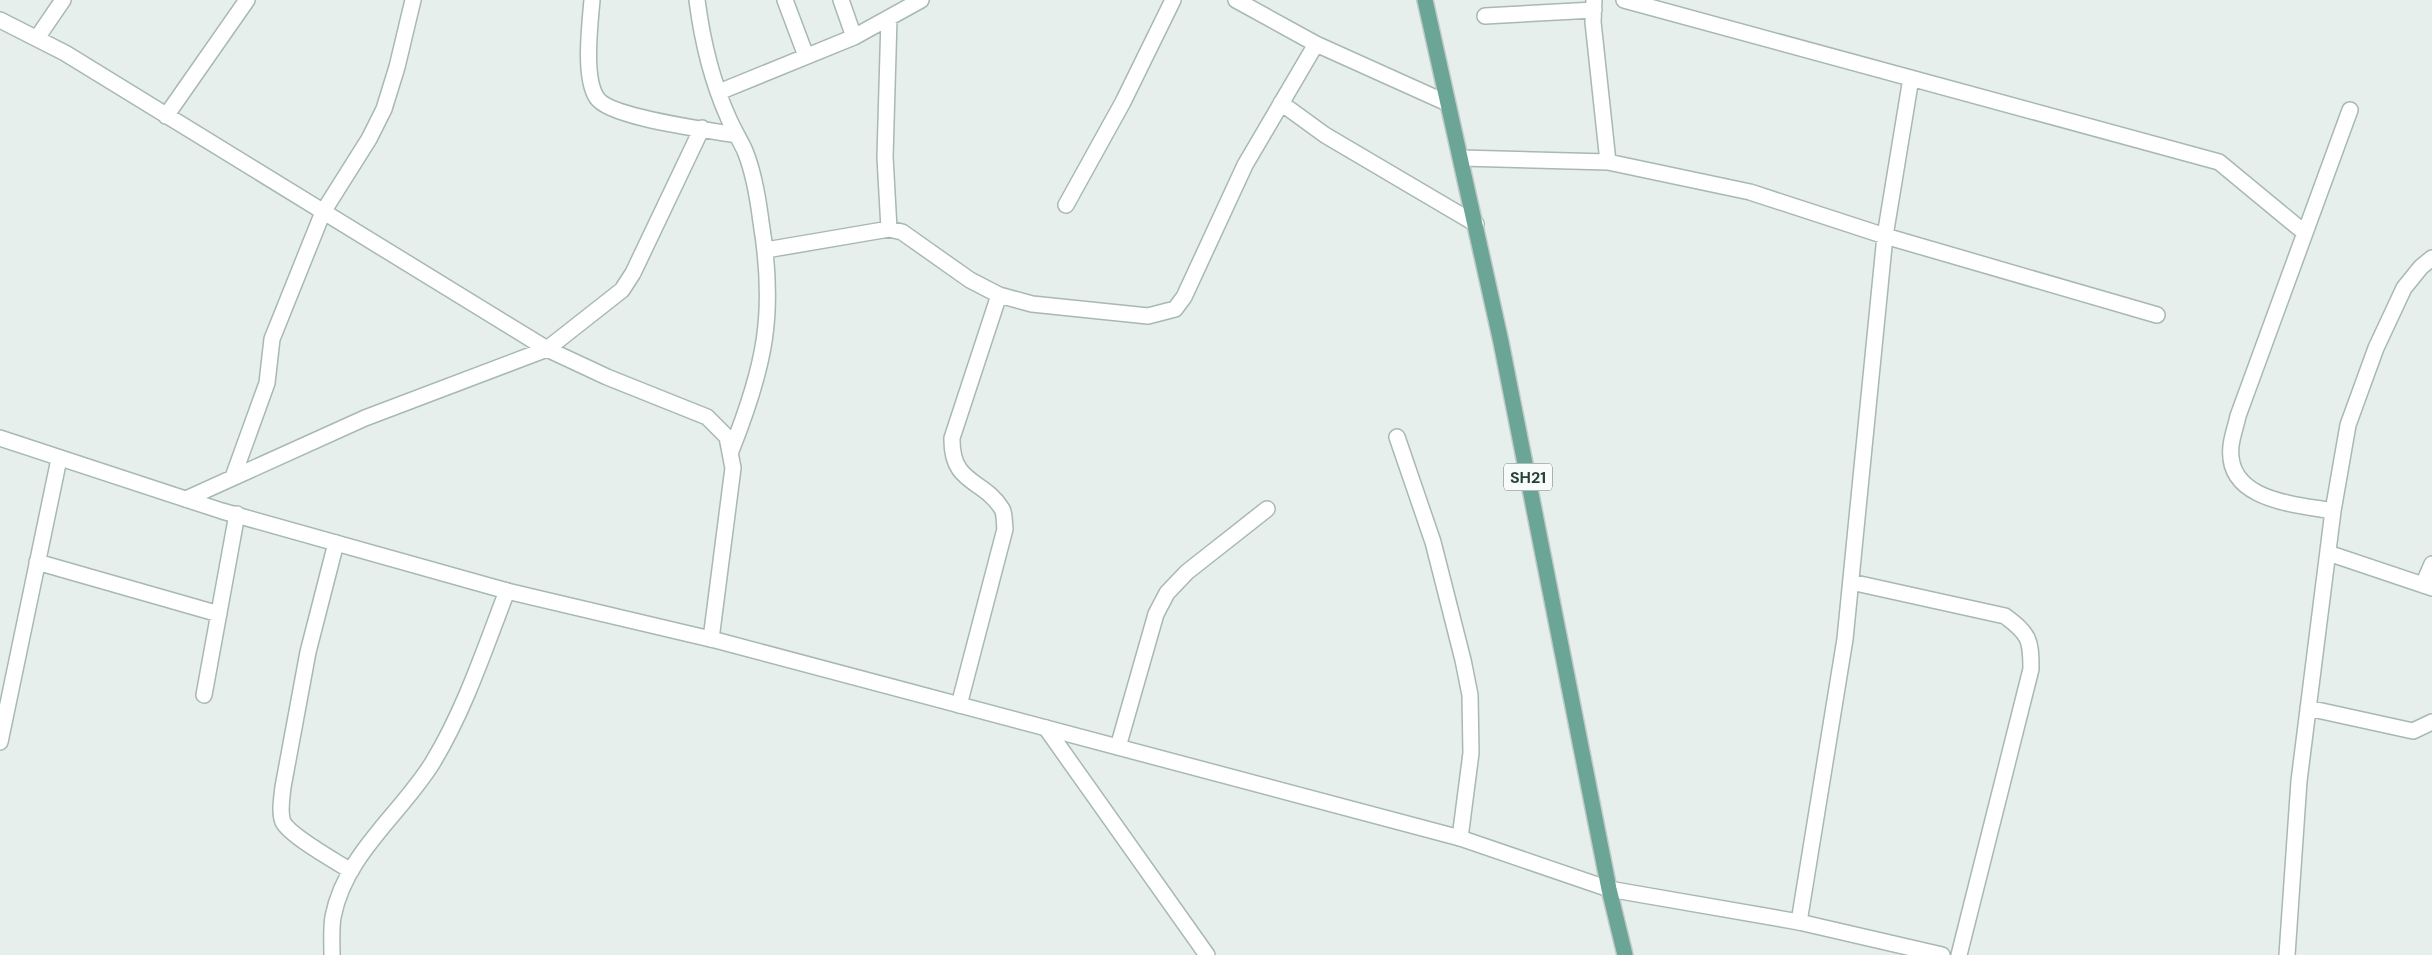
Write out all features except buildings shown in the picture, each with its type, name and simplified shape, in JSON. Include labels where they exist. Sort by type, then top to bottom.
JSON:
[{"type":"main road","name":"SH21","points":[[1425,0],[1476,224],[1610,889],[1625,955]]},
{"type":"street","points":[[37,38],[63,0]]},
{"type":"street","points":[[166,116],[248,0]]},
{"type":"street","points":[[233,477],[267,383],[272,339],[323,212],[369,139],[384,109],[397,68],[413,0]]},
{"type":"street","points":[[592,0],[588,46],[593,89],[598,100],[610,109],[628,115],[736,135]]},
{"type":"street","points":[[697,0],[712,71],[736,135],[745,151],[751,171],[766,250],[768,316],[762,356],[750,404],[731,451]]},
{"type":"street","points":[[785,0],[806,56]]},
{"type":"street","points":[[841,0],[854,37]]},
{"type":"street","points":[[719,92],[854,37],[921,0]]},
{"type":"street","points":[[1066,205],[1122,102],[1172,0]]},
{"type":"street","points":[[1236,0],[1316,44],[1447,103]]},
{"type":"street","points":[[1624,0],[2219,162],[2305,233]]},
{"type":"street","points":[[1485,16],[1594,5],[1608,162]]},
{"type":"street","points":[[889,18],[885,157],[889,229]]},
{"type":"street","points":[[0,20],[65,53],[547,348],[608,377],[707,417],[727,437],[733,468],[711,639]]},
{"type":"street","points":[[766,250],[889,229],[902,232],[970,280],[1000,294],[1032,304],[1148,316],[1175,309],[1184,297],[1245,165],[1316,44]]},
{"type":"street","points":[[1799,922],[1845,639],[1885,236],[1911,78]]},
{"type":"street","points":[[1281,103],[1324,135],[1476,224]]},
{"type":"street","points":[[2333,511],[2267,498],[2248,489],[2235,472],[2231,448],[2238,416],[2350,110]]},
{"type":"street","points":[[186,499],[365,418],[547,348],[622,290],[633,273],[702,128]]},
{"type":"street","points":[[1461,158],[1608,162],[1750,192],[1885,236],[2157,315]]},
{"type":"street","points":[[2287,955],[2300,781],[2308,708],[2333,511],[2348,425],[2376,348],[2404,288],[2420,267],[2432,258]]},
{"type":"street","points":[[959,705],[1005,529],[1002,510],[990,496],[957,468],[952,456],[952,438],[1000,294]]},
{"type":"street","points":[[1398,437],[1433,542],[1470,695],[1471,753],[1460,838]]},
{"type":"street","points":[[0,438],[186,499],[507,591],[711,639],[1460,838],[1610,889],[1799,922],[1942,955]]},
{"type":"street","points":[[0,742],[59,458]]},
{"type":"street","points":[[1118,747],[1156,614],[1167,593],[1188,572],[1267,509]]},
{"type":"street","points":[[204,695],[237,514]]},
{"type":"street","points":[[336,543],[308,652],[282,787],[281,807],[283,822],[293,833],[351,871]]},
{"type":"street","points":[[2328,553],[2428,587],[2432,564]]},
{"type":"street","points":[[38,562],[218,614]]},
{"type":"street","points":[[1851,582],[2005,616],[2019,626],[2031,645],[2031,669],[1959,955]]},
{"type":"street","points":[[332,955],[333,917],[344,882],[357,859],[389,821],[432,762],[460,711],[507,591]]},
{"type":"street","points":[[2308,708],[2413,731],[2432,722]]},
{"type":"street","points":[[1046,728],[1207,955]]}]
